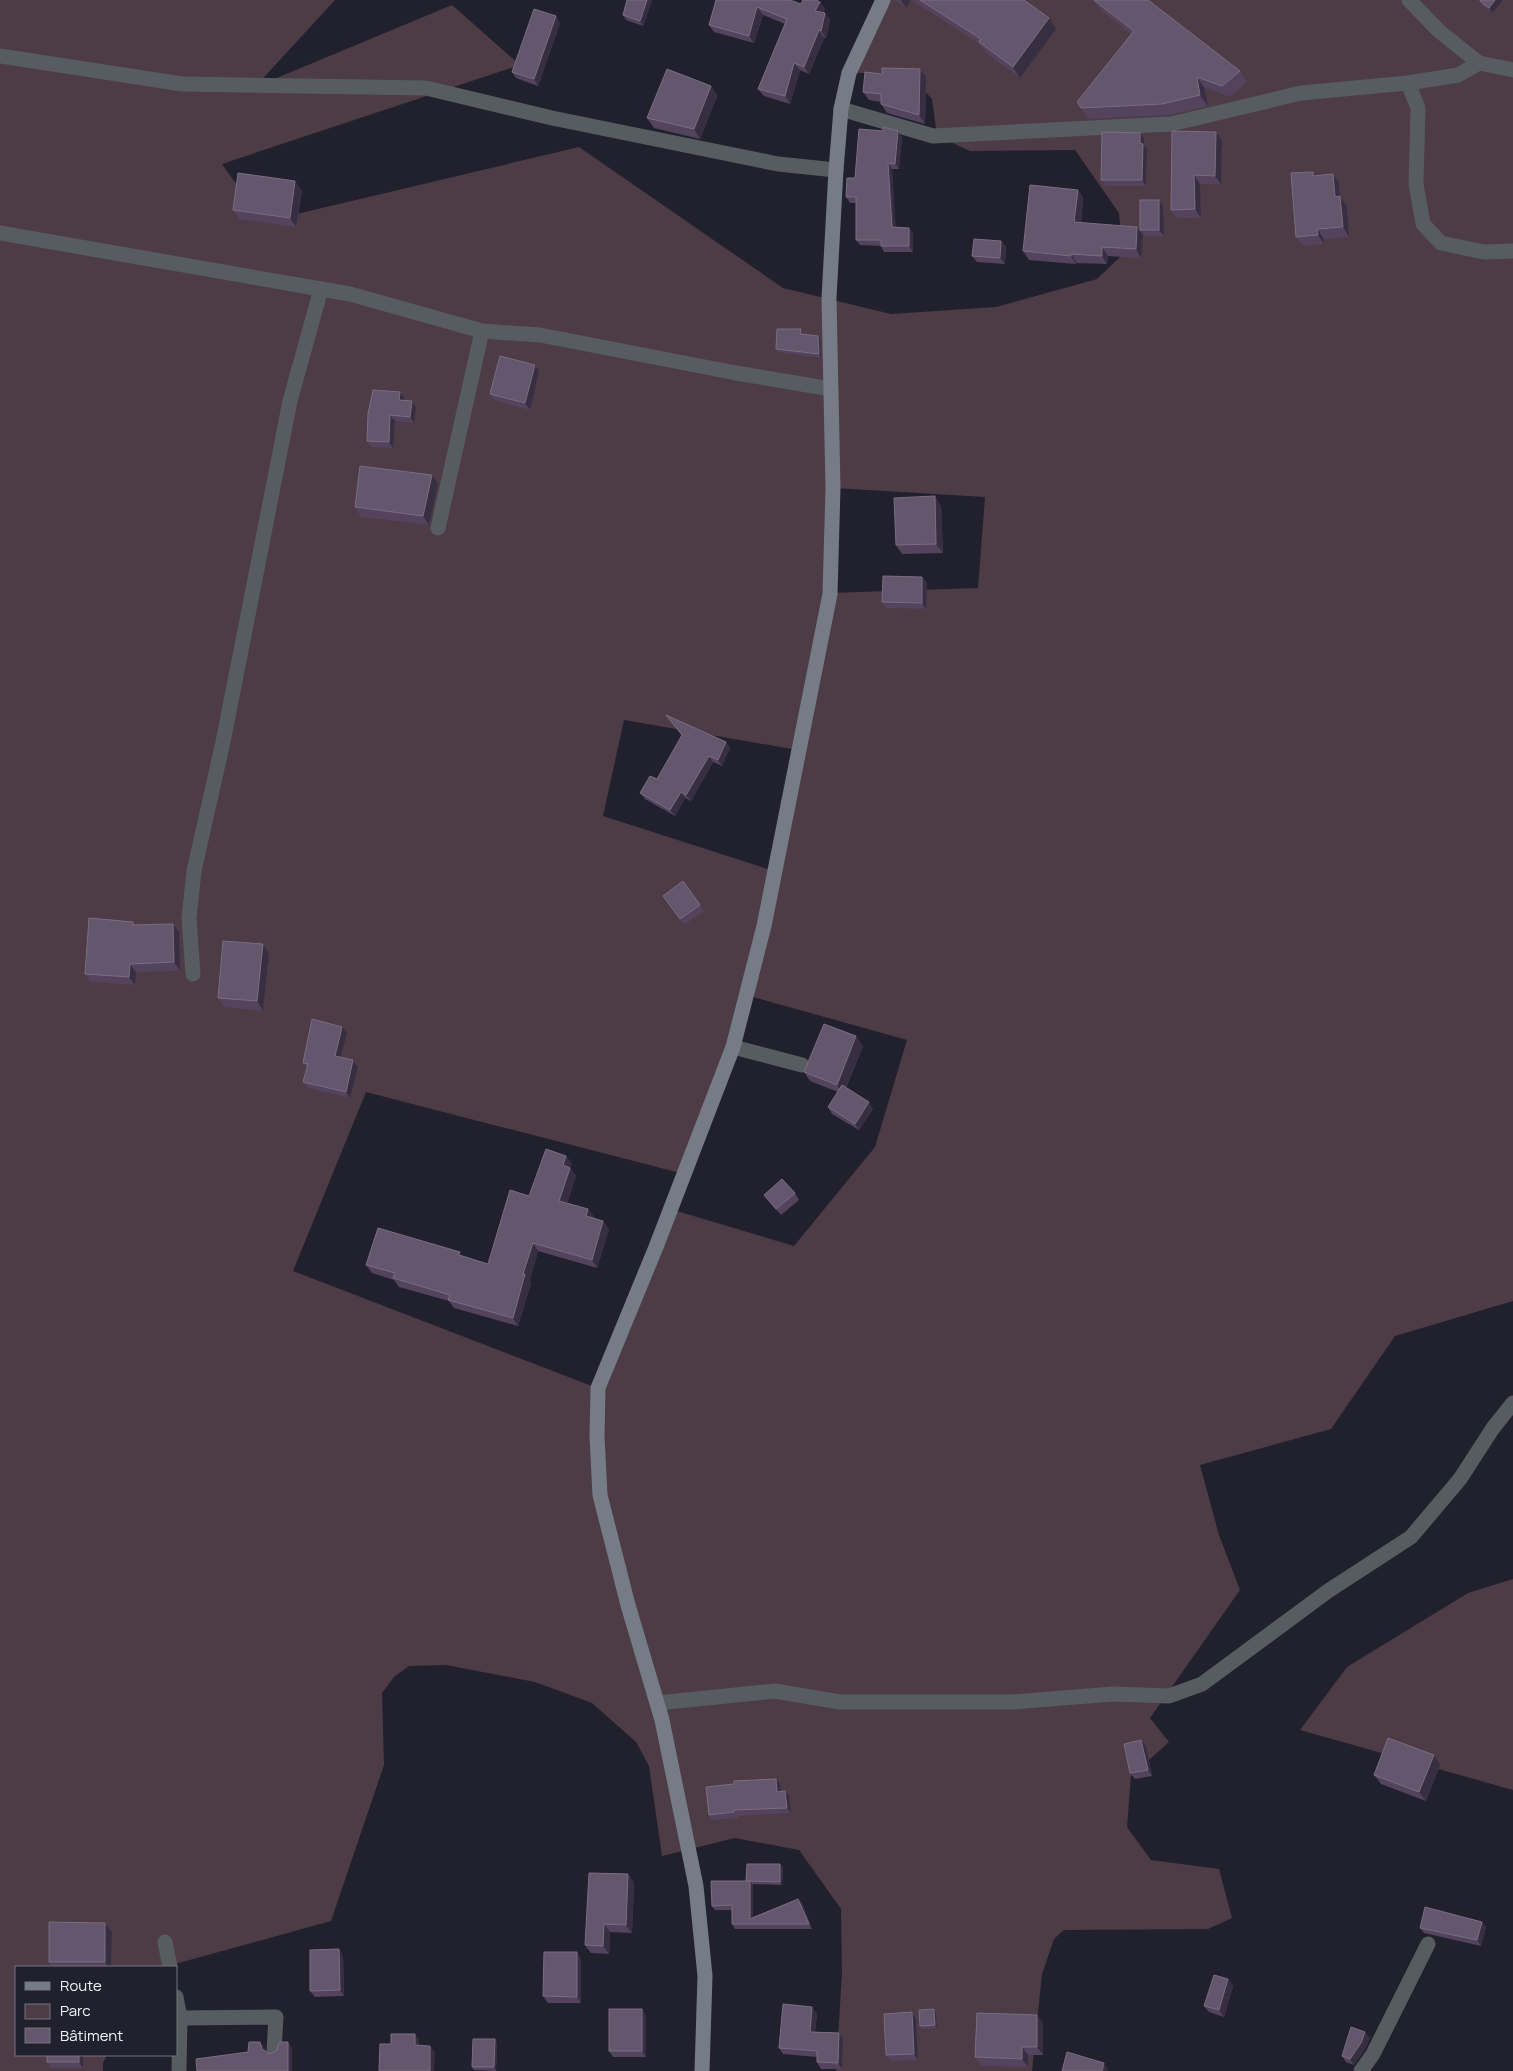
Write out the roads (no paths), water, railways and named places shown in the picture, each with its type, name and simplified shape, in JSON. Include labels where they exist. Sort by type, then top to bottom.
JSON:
[{"type":"street","points":[[702,2071],[705,1976],[696,1886],[657,1703],[628,1606],[600,1495],[597,1436],[598,1388],[656,1247],[733,1047],[764,926],[830,594],[834,488],[829,298],[841,109],[849,73],[883,0]]},
{"type":"street","points":[[1409,0],[1439,31],[1479,64],[1513,70]]},
{"type":"street","points":[[0,56],[182,84],[426,88],[552,118],[768,162],[836,170]]},
{"type":"street","points":[[841,109],[933,136],[1171,124],[1301,93],[1408,83],[1458,75],[1479,64]]},
{"type":"street","points":[[1408,83],[1418,108],[1416,184],[1423,224],[1441,243],[1484,252],[1513,251]]},
{"type":"street","points":[[0,234],[350,294],[482,331],[540,335],[736,373],[831,389]]},
{"type":"street","points":[[193,974],[189,918],[194,870],[225,732],[290,402],[321,289]]},
{"type":"street","points":[[438,528],[482,331]]},
{"type":"street","points":[[733,1047],[802,1064]]},
{"type":"street","points":[[657,1703],[775,1691],[840,1702],[1014,1702],[1113,1694],[1169,1696],[1202,1684],[1328,1591],[1411,1537],[1460,1479],[1513,1403]]},
{"type":"street","points":[[165,1942],[170,1966]]},
{"type":"street","points":[[1361,2071],[1373,2054],[1428,1944]]},
{"type":"street","points":[[178,2008],[180,2018],[179,2071]]},
{"type":"street","points":[[180,2018],[276,2016],[274,2051]]}]
